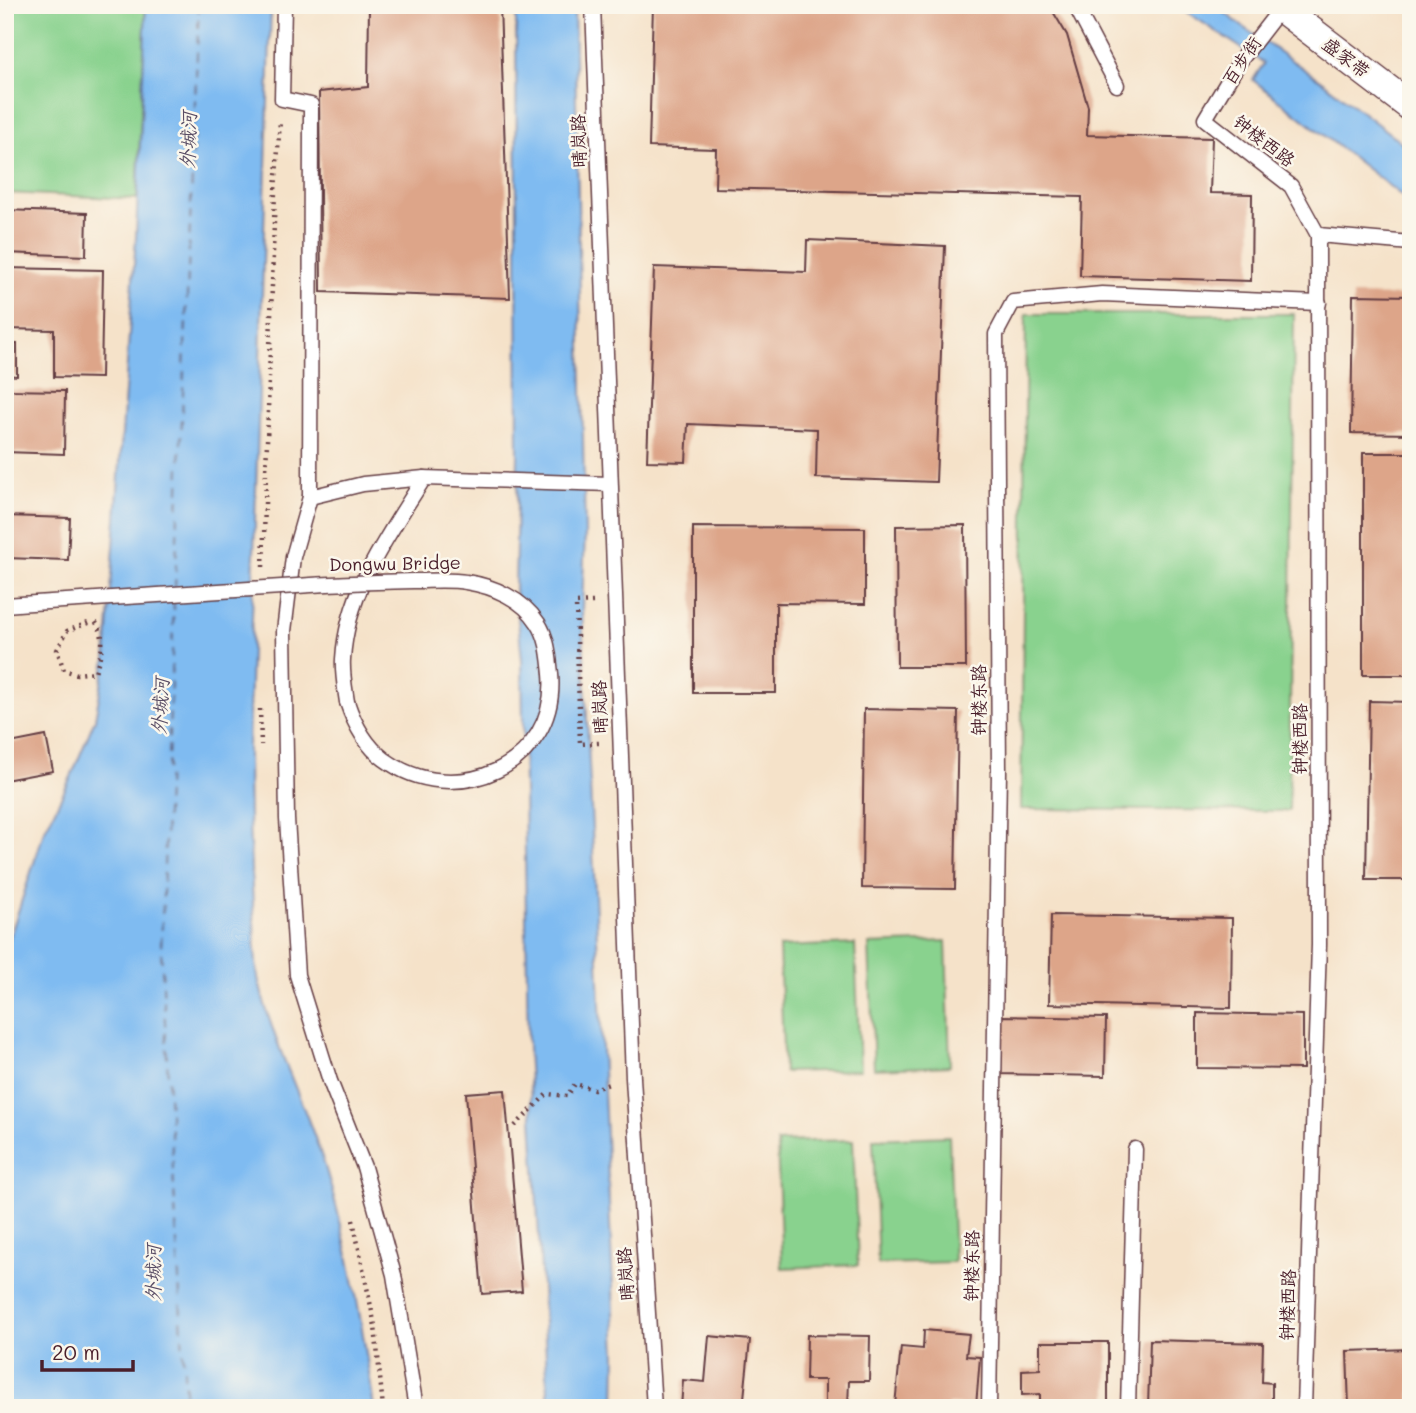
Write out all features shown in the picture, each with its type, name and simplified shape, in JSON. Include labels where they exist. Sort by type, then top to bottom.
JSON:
[{"type":"street","name":"盛家带","points":[[1282,7],[1411,107]]},
{"type":"lane","points":[[284,5],[282,99],[311,105],[310,497],[293,557],[284,631],[287,819],[297,975],[330,1081],[364,1167],[394,1275],[416,1408]]},
{"type":"lane","name":"晴岚路","points":[[593,5],[634,1078],[654,1408]]},
{"type":"lane","points":[[1075,5],[1117,85]]},
{"type":"lane","name":"百步街","points":[[1205,119],[1240,61],[1282,7]]},
{"type":"lane","name":"钟楼西路","points":[[1205,119],[1291,186],[1318,235],[1319,945],[1304,1408]]},
{"type":"lane","points":[[1318,235],[1411,243]]},
{"type":"lane","name":"钟楼东路","points":[[989,1408],[999,772],[996,334],[1013,302],[1102,294],[1319,303]]},
{"type":"lane","points":[[310,497],[363,484],[424,478],[502,483],[610,484]]},
{"type":"lane","name":"Dongwu Bridge","points":[[5,605],[360,582],[465,582],[490,588],[518,601],[538,622],[549,648],[551,680],[550,707],[528,749],[485,776],[456,781],[431,781],[383,759],[355,723],[347,702],[343,661],[350,614],[368,568],[424,478]]},
{"type":"lane","points":[[1128,1408],[1135,1149]]},
{"type":"path","points":[[263,559],[275,191],[282,99]]},
{"type":"path","points":[[73,600],[94,621],[97,625],[104,645],[95,672],[77,674],[64,670],[57,650],[67,631],[94,621]]},
{"type":"path","points":[[576,603],[580,744]]},
{"type":"path","points":[[515,1126],[547,1094],[567,1096],[575,1084],[594,1089],[613,1083]]},
{"type":"green space","points":[[5,5],[146,5],[137,199],[5,193]]},
{"type":"green space","points":[[1026,314],[1294,314],[1289,811],[1021,809]]},
{"type":"green space","points":[[946,941],[950,1066],[874,1069],[869,944]]},
{"type":"green space","points":[[855,944],[860,1070],[784,1072],[779,947]]},
{"type":"green space","points":[[949,1136],[954,1262],[878,1264],[873,1139]]},
{"type":"green space","points":[[853,1140],[858,1265],[782,1268],[777,1142]]},
{"type":"water","name":"外城河","points":[[146,5],[271,5],[248,749],[255,959],[265,1007],[319,1149],[335,1202],[355,1289],[374,1408],[5,1408],[5,952],[44,832],[95,719],[106,659],[136,237]]},
{"type":"water","points":[[516,5],[574,5],[585,534],[582,609],[616,1355],[615,1408],[549,1408],[528,1049],[522,660],[515,589],[518,457]]},
{"type":"water","points":[[1176,5],[1215,5],[1323,82],[1411,150],[1411,203],[1253,80],[1264,63]]},
{"type":"building","points":[[369,5],[500,5],[510,298],[321,292],[319,92],[368,87]]},
{"type":"building","points":[[653,5],[1049,5],[1067,35],[1088,107],[1087,135],[1212,138],[1210,193],[1252,194],[1251,281],[1080,276],[1082,197],[715,188],[716,149],[649,147]]},
{"type":"building","points":[[5,210],[87,213],[86,256],[5,253]]},
{"type":"building","points":[[807,240],[945,246],[936,482],[816,478],[817,429],[688,424],[686,462],[647,461],[654,267],[806,272]]},
{"type":"building","points":[[5,268],[103,270],[101,378],[54,377],[54,330],[5,329]]},
{"type":"building","points":[[1353,295],[1411,296],[1411,434],[1351,433]]},
{"type":"building","points":[[5,344],[17,344],[17,376],[5,375]]},
{"type":"building","points":[[5,390],[65,391],[64,454],[5,452]]},
{"type":"building","points":[[1363,453],[1411,453],[1411,675],[1363,675]]},
{"type":"building","points":[[5,516],[70,518],[68,560],[5,558]]},
{"type":"building","points":[[965,525],[966,667],[897,667],[896,526]]},
{"type":"building","points":[[693,527],[865,528],[865,604],[776,603],[776,693],[693,693]]},
{"type":"building","points":[[1369,701],[1411,702],[1411,880],[1366,880]]},
{"type":"building","points":[[864,709],[958,711],[955,889],[862,888]]},
{"type":"building","points":[[46,736],[53,771],[5,780],[5,744]]},
{"type":"building","points":[[1051,915],[1232,918],[1231,1008],[1049,1004]]},
{"type":"building","points":[[1197,1013],[1303,1015],[1303,1069],[1197,1068]]},
{"type":"building","points":[[1001,1016],[1106,1018],[1105,1076],[1000,1074]]},
{"type":"building","points":[[505,1090],[522,1291],[482,1294],[466,1093]]},
{"type":"building","points":[[924,1330],[969,1334],[966,1356],[980,1357],[976,1406],[948,1404],[948,1408],[924,1408],[895,1405],[901,1347],[923,1349]]},
{"type":"building","points":[[807,1335],[870,1336],[869,1381],[849,1381],[848,1406],[825,1406],[825,1380],[806,1380]]},
{"type":"building","points":[[709,1336],[750,1340],[743,1408],[681,1408],[683,1380],[705,1382]]},
{"type":"building","points":[[1150,1340],[1263,1343],[1262,1382],[1272,1383],[1272,1408],[1148,1408]]},
{"type":"building","points":[[1040,1342],[1108,1342],[1108,1408],[1040,1408],[1040,1394],[1022,1395],[1022,1370],[1040,1369]]},
{"type":"building","points":[[1411,1349],[1411,1408],[1349,1408],[1347,1351]]},
{"type":"ferry route","points":[[175,588],[199,5]]},
{"type":"ferry route","points":[[174,601],[161,948],[186,1408]]}]
